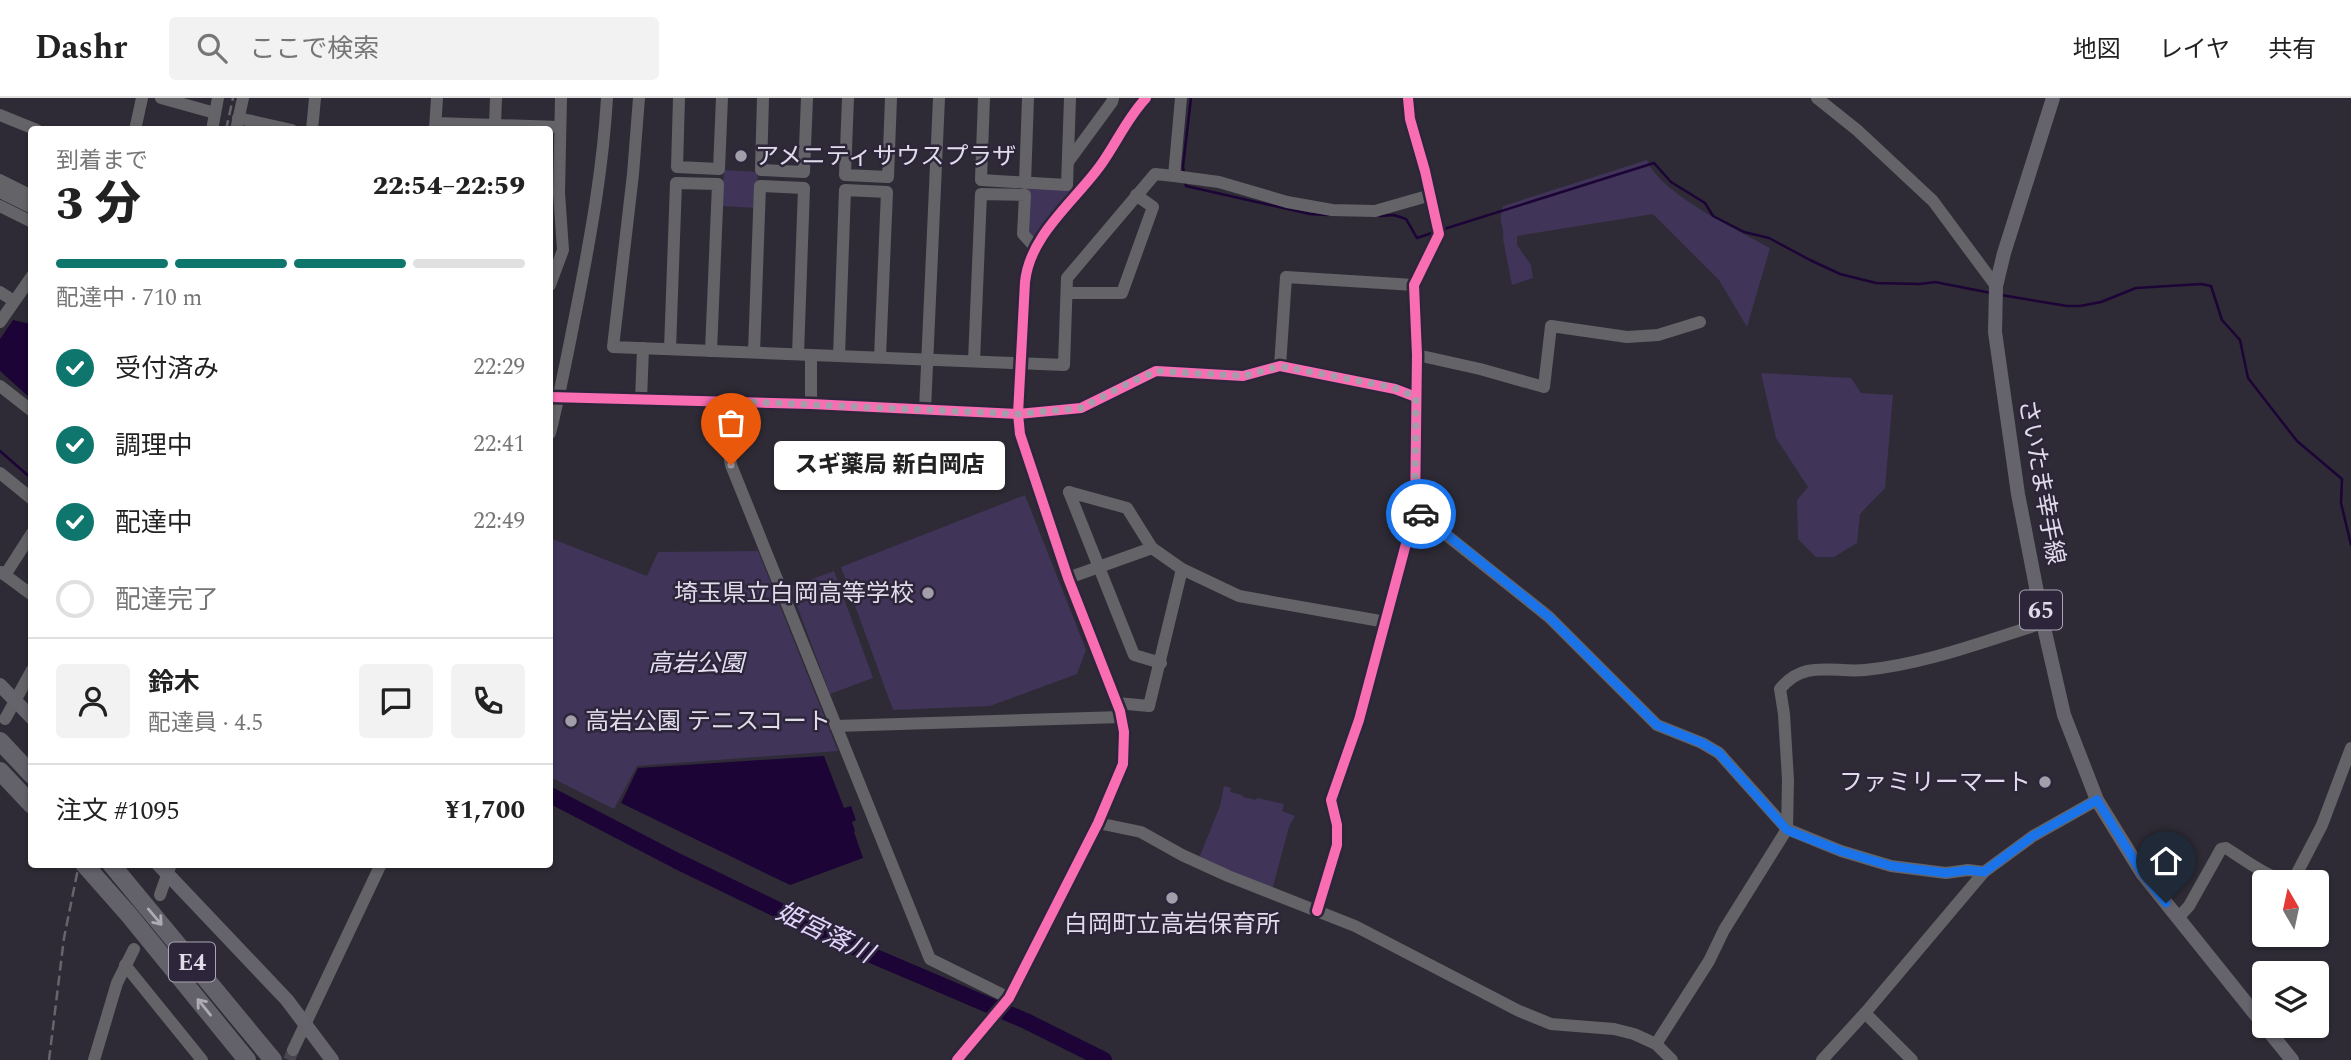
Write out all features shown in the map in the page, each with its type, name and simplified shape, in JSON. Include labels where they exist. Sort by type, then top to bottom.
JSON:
[{"type":"highway","points":[[0,741],[28,771]]},
{"type":"highway","points":[[0,771],[28,801]]},
{"type":"highway","name":"E4","points":[[87,868],[129,915],[247,1060]]},
{"type":"highway","name":"E4","points":[[114,868],[273,1060]]},
{"type":"main road","name":"さいたま幸手線","points":[[2053,98],[2004,253],[1996,286],[1994,332],[2018,494],[2064,715],[2097,800],[2142,873],[2291,1060]]},
{"type":"main road","points":[[0,685],[28,714]]},
{"type":"main road","points":[[167,868],[196,906],[267,978],[305,1023],[331,1060]]},
{"type":"street","points":[[136,126],[142,98]]},
{"type":"street","points":[[161,98],[215,113]]},
{"type":"street","points":[[213,126],[218,98]]},
{"type":"street","points":[[243,98],[237,124],[255,126]]},
{"type":"street","points":[[312,126],[315,98]]},
{"type":"street","points":[[437,98],[435,126],[528,126]]},
{"type":"street","points":[[495,125],[496,98]]},
{"type":"street","points":[[554,263],[563,250],[554,193],[561,98]]},
{"type":"street","points":[[607,98],[593,226],[554,397],[730,401],[1018,414],[1081,408],[1156,371],[1244,376],[1280,366],[1395,388],[1416,397]]},
{"type":"street","points":[[639,98],[613,347],[1065,365],[1067,278],[1155,174],[1219,182],[1287,202],[1332,210],[1375,211],[1431,195]]},
{"type":"street","points":[[679,98],[677,167],[719,169],[722,98]]},
{"type":"street","points":[[763,98],[761,170],[804,172],[807,98]]},
{"type":"street","points":[[848,98],[845,175],[888,177],[891,98]]},
{"type":"street","points":[[925,410],[939,98]]},
{"type":"street","points":[[984,98],[981,180],[1067,185],[1070,98]]},
{"type":"street","points":[[1025,183],[1028,98]]},
{"type":"street","points":[[1068,163],[1113,98]]},
{"type":"street","points":[[957,1060],[1009,998],[1098,822],[1123,764],[1124,732],[1117,703],[1069,578],[1020,434],[1018,414],[1026,267],[1034,246],[1100,165],[1146,98]]},
{"type":"street","points":[[1174,176],[1181,98]]},
{"type":"street","points":[[1317,911],[1338,845],[1331,800],[1359,720],[1415,510],[1415,285],[1439,233],[1410,118],[1408,98]]},
{"type":"street","points":[[1817,98],[1857,130],[1933,201],[1996,286]]},
{"type":"street","points":[[0,115],[28,126]]},
{"type":"street","points":[[553,127],[560,127]]},
{"type":"street","points":[[0,180],[28,194]]},
{"type":"street","points":[[670,349],[676,183],[718,184],[712,351]]},
{"type":"street","points":[[754,352],[760,186],[804,188],[805,354],[811,404]]},
{"type":"street","points":[[839,356],[845,190],[887,192],[880,357]]},
{"type":"street","points":[[0,192],[28,206]]},
{"type":"street","points":[[974,361],[981,194],[1025,195],[1023,234],[1034,246]]},
{"type":"street","points":[[1067,293],[1122,293],[1153,207],[1136,195]]},
{"type":"street","points":[[0,206],[28,220]]},
{"type":"street","points":[[1280,366],[1286,276],[1415,285]]},
{"type":"street","points":[[0,322],[28,282]]},
{"type":"street","points":[[0,292],[14,301]]},
{"type":"street","points":[[1417,355],[1544,387],[1551,326],[1628,337],[1658,335],[1700,322]]},
{"type":"street","points":[[641,400],[643,348]]},
{"type":"street","points":[[0,386],[28,408]]},
{"type":"street","points":[[730,401],[727,442],[731,465],[930,959],[1009,998]]},
{"type":"street","points":[[0,473],[28,496]]},
{"type":"street","points":[[1161,663],[1134,655],[1069,492],[1127,508],[1152,548],[1182,569],[1239,596],[1386,622]]},
{"type":"street","points":[[1415,510],[1549,617],[1657,725],[1702,743],[1719,753],[1787,830],[1841,851],[1891,866],[1946,873],[1968,870],[1984,872]]},
{"type":"street","points":[[28,539],[3,573],[28,592]]},
{"type":"street","points":[[1069,578],[1152,548]]},
{"type":"street","points":[[1117,703],[1149,706],[1182,569]]},
{"type":"street","points":[[1656,1044],[1787,830],[1788,780],[1780,689],[1789,678],[1811,669],[1863,670],[1907,664],[2043,622]]},
{"type":"street","points":[[5,719],[28,678]]},
{"type":"street","points":[[836,726],[1121,717]]},
{"type":"street","points":[[2178,918],[2189,906],[2221,849],[2227,848],[2253,866],[2284,881],[2297,875],[2322,825],[2351,748]]},
{"type":"street","points":[[1822,1060],[1984,872],[2033,836],[2097,800]]},
{"type":"street","points":[[1098,822],[1140,832],[1216,870],[1355,926],[1551,1024],[1614,1029],[1634,1034],[1656,1044],[1672,1060]]},
{"type":"street","points":[[160,895],[166,868]]},
{"type":"street","points":[[293,1051],[379,868]]},
{"type":"street","points":[[94,1060],[117,983],[134,949]]},
{"type":"street","points":[[125,965],[202,1060]]},
{"type":"street","points":[[1865,1013],[1912,1060]]},
{"type":"green space","points":[[1647,160],[1667,186],[1683,198],[1770,248],[1747,327],[1719,280],[1653,214],[1517,236],[1517,245],[1531,265],[1533,278],[1512,285],[1503,239],[1503,206]]},
{"type":"green space","points":[[724,170],[758,172],[756,208],[722,206]]},
{"type":"green space","points":[[1027,187],[1076,188],[1034,237],[1027,230]]},
{"type":"green space","points":[[1761,373],[1851,378],[1861,393],[1893,395],[1885,488],[1860,514],[1857,543],[1834,557],[1816,557],[1798,539],[1797,500],[1808,487],[1776,438]]},
{"type":"green space","points":[[1025,495],[1086,650],[1077,674],[990,706],[893,710],[841,567]]},
{"type":"green space","name":"高岩公園","points":[[553,539],[647,576],[658,552],[758,551],[838,751],[637,766],[614,809],[553,778]]},
{"type":"green space","points":[[834,571],[873,678],[830,694],[790,587]]},
{"type":"green space","points":[[1224,786],[1231,788],[1230,792],[1243,797],[1284,804],[1282,811],[1295,816],[1289,827],[1272,890],[1199,858],[1220,806]]},
{"type":"shaded area","points":[[13,320],[28,323],[28,396],[0,371],[0,339]]},
{"type":"shaded area","points":[[824,756],[844,808],[851,806],[856,820],[852,822],[854,832],[863,858],[790,885],[621,803],[638,768]]},
{"type":"waterway","points":[[1184,175],[1191,98]]},
{"type":"waterway","points":[[1441,230],[1654,163],[1671,182],[1705,203],[1713,216],[1744,232],[1769,238],[1840,274],[1876,283],[1935,282],[1991,293]]},
{"type":"waterway","points":[[1185,181],[1186,186],[1310,214],[1328,215]]},
{"type":"waterway","points":[[1380,216],[1394,215],[1406,219],[1417,238],[1435,232]]},
{"type":"waterway","points":[[2001,295],[2080,306],[2101,302],[2136,288],[2201,284],[2211,286],[2222,320],[2240,340],[2248,378],[2297,441],[2342,479],[2341,503],[2351,545]]},
{"type":"waterway","name":"姫宮落川","points":[[0,451],[28,476]]},
{"type":"waterway","name":"姫宮落川","points":[[553,797],[677,861],[871,955],[1026,1021],[1104,1060]]},
{"type":"tunnel","points":[[289,1060],[293,1050]]},
{"type":"railway","points":[[227,126],[233,98]]},
{"type":"railway","points":[[49,1060],[64,938],[78,868]]},
{"type":"cycle path","points":[[957,1060],[1009,998],[1098,823],[1123,764],[1124,732],[1120,711],[1068,578],[1020,434],[1018,414],[1025,282],[1035,249],[1054,220],[1100,166],[1146,98]]},
{"type":"cycle path","points":[[1317,911],[1337,845],[1337,825],[1331,800],[1359,720],[1415,510],[1417,355],[1414,285],[1439,234],[1410,119],[1408,98]]},
{"type":"cycle path","points":[[553,397],[811,404],[1018,414],[1081,408],[1156,371],[1243,376],[1280,366],[1395,389],[1416,397]]},
{"type":"way so far","points":[[731,465],[727,442],[730,401],[1018,414],[1051,412],[1081,408],[1156,371],[1244,376],[1280,366],[1395,388],[1416,397],[1415,510],[1421,514]]},
{"type":"place","name":"アメニティサウスプラザ","points":[[741,156]]},
{"type":"place","name":"スギ薬局 新白岡店","points":[[731,465]]},
{"type":"place","name":"埼玉県立白岡高等学校","points":[[928,593]]},
{"type":"place","name":"高岩公園 テニスコート","points":[[571,721]]},
{"type":"place","name":"ファミリーマート","points":[[2045,782]]},
{"type":"place","name":"白岡町立高岩保育所","points":[[1172,898]]},
{"type":"route","points":[[1421,514],[1549,617],[1657,725],[1702,743],[1719,753],[1787,830],[1841,851],[1891,866],[1946,873],[1968,870],[1984,872],[2033,836],[2097,800],[2142,873],[2166,903]]}]
